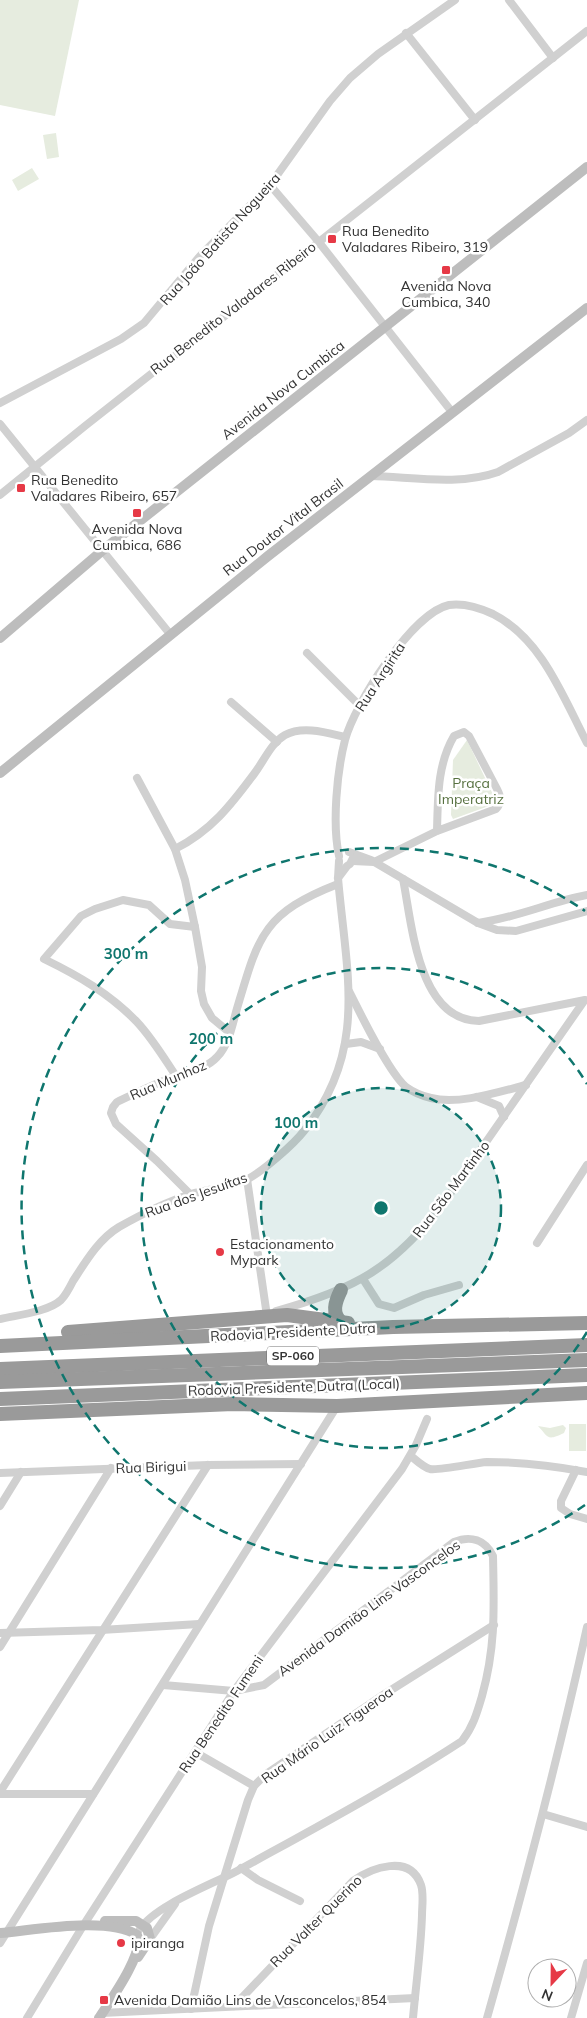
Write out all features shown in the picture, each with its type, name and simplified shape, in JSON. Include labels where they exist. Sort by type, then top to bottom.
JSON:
[{"type":"highway","points":[[341,1290],[335,1306],[335,1313],[337,1319],[342,1323]]},
{"type":"highway","points":[[0,1338],[266,1315],[287,1315],[342,1323],[393,1327]]},
{"type":"highway","name":"Rodovia Presidente Dutra","points":[[0,1346],[30,1343],[393,1327],[587,1323]]},
{"type":"highway","name":"Rodovia Presidente Dutra","points":[[0,1369],[587,1345]]},
{"type":"highway","name":"SP-060","points":[[0,1382],[587,1360]]},
{"type":"highway","name":"Rodovia Presidente Dutra (Local)","points":[[0,1399],[587,1375]]},
{"type":"highway","points":[[327,1386],[385,1395],[486,1398]]},
{"type":"highway","points":[[0,1414],[232,1404],[337,1406],[587,1393]]},
{"type":"street","name":"Rua João Batista Nogueira","points":[[0,403],[133,332],[154,313],[200,256],[270,185],[330,101],[350,78],[406,33],[455,0]]},
{"type":"street","points":[[509,0],[553,58]]},
{"type":"street","name":"Rua Benedito Valadares Ribeiro","points":[[0,495],[318,241],[587,31]]},
{"type":"street","points":[[406,33],[475,120]]},
{"type":"street","name":"Avenida Nova Cumbica","points":[[0,638],[103,550],[587,167]]},
{"type":"street","points":[[270,185],[318,241],[452,412]]},
{"type":"street","name":"Rua Doutor Vital Brasil","points":[[0,773],[170,634],[587,308]]},
{"type":"street","points":[[371,476],[447,479],[488,476],[569,433],[587,420]]},
{"type":"street","points":[[0,424],[170,634]]},
{"type":"street","name":"Rua Argirita","points":[[345,738],[360,706],[395,650],[417,625],[436,610],[449,605],[461,605],[474,607],[493,614],[509,624],[535,650],[553,676],[587,743]]},
{"type":"street","points":[[307,653],[360,706]]},
{"type":"street","points":[[231,702],[277,742]]},
{"type":"street","points":[[175,849],[192,841],[214,823],[277,742],[286,734],[296,732],[327,733],[345,738]]},
{"type":"street","points":[[343,855],[343,866],[374,862],[437,831],[496,809],[501,798],[468,736],[464,732],[457,734],[446,753],[439,787],[437,831]]},
{"type":"street","name":"Rua dos Jesuítas","points":[[0,1319],[51,1306],[62,1299],[100,1243],[114,1230],[140,1215],[190,1194],[247,1179],[285,1151],[309,1125],[329,1095],[346,1044],[348,1020],[348,989],[338,880],[343,855],[336,830],[337,803],[345,738]]},
{"type":"street","points":[[137,778],[175,849],[185,880],[202,967],[200,991],[202,999],[212,1018],[230,1033]]},
{"type":"street","points":[[338,880],[350,864],[352,854],[343,855]]},
{"type":"street","points":[[343,855],[374,862],[478,923],[497,930],[507,932],[587,911]]},
{"type":"street","points":[[403,879],[420,959],[428,983],[439,1001],[449,1012],[458,1018],[479,1022],[586,1000]]},
{"type":"street","name":"Rua Munhoz","points":[[190,1194],[116,1124],[111,1113],[113,1107],[117,1102],[176,1076],[210,1064],[218,1057],[230,1033],[252,956],[260,938],[284,911],[338,880]]},
{"type":"street","points":[[408,902],[419,888]]},
{"type":"street","points":[[478,923],[508,917],[587,895]]},
{"type":"street","points":[[176,1076],[138,1023],[116,1002],[93,985],[44,959],[81,916],[95,909],[123,900],[149,904],[170,924],[195,927]]},
{"type":"street","points":[[348,989],[397,1077],[412,1090],[432,1098],[444,1100],[476,1097],[526,1085]]},
{"type":"street","name":"Rua São Martinho","points":[[266,1315],[341,1290],[364,1279],[404,1249],[426,1226],[586,1000]]},
{"type":"street","points":[[348,1020],[365,1022]]},
{"type":"street","points":[[346,1044],[362,1042],[380,1049]]},
{"type":"street","points":[[476,1097],[499,1106],[504,1117]]},
{"type":"street","points":[[537,1243],[587,1165]]},
{"type":"street","points":[[247,1179],[266,1315]]},
{"type":"street","points":[[364,1279],[379,1304],[394,1308],[424,1295],[459,1285]]},
{"type":"street","points":[[0,1943],[3,1932],[93,1794],[337,1406]]},
{"type":"street","name":"Rua Benedito Fumeni","points":[[27,2018],[83,1926],[234,1691],[411,1456],[427,1419]]},
{"type":"street","points":[[411,1456],[424,1466],[434,1470],[488,1462],[524,1464],[587,1472]]},
{"type":"street","name":"Rua Birigui","points":[[0,1473],[208,1465],[301,1464]]},
{"type":"street","points":[[0,1793],[101,1630],[208,1465]]},
{"type":"street","points":[[0,1647],[111,1468]]},
{"type":"street","points":[[576,1470],[561,1501],[561,1508],[570,1514],[587,1519]]},
{"type":"street","points":[[0,1506],[21,1472]]},
{"type":"street","name":"Avenida Damião Lins Vasconcelos","points":[[144,1924],[157,1913],[176,1902],[396,1782],[462,1741],[470,1732],[475,1720],[492,1652],[494,1625],[492,1556],[489,1548],[483,1542],[462,1539],[442,1551],[264,1685],[234,1691],[162,1685]]},
{"type":"street","points":[[0,1634],[199,1624]]},
{"type":"street","name":"Rua Mário Luiz Figueroa","points":[[191,2009],[209,1926],[254,1786],[266,1774],[373,1702],[494,1625]]},
{"type":"street","points":[[486,2018],[543,1814],[580,1667],[587,1627]]},
{"type":"street","points":[[195,1752],[254,1786]]},
{"type":"street","points":[[0,1793],[93,1794]]},
{"type":"street","points":[[543,1814],[587,1827]]},
{"type":"street","name":"Rua Valter Querino","points":[[234,2006],[353,1881],[365,1872],[393,1865],[405,1868],[415,1875],[421,1885],[421,1927],[413,2018]]},
{"type":"street","points":[[241,1868],[258,1880],[300,1901]]},
{"type":"street","points":[[134,1960],[143,1952],[176,1902]]},
{"type":"street","points":[[95,1925],[102,1921],[127,1920],[144,1924],[150,1933],[150,1939]]},
{"type":"street","points":[[137,1935],[144,1924]]},
{"type":"street","points":[[3,1932],[95,1925],[125,1929],[137,1935],[140,1944],[134,1960],[101,2016]]},
{"type":"street","points":[[571,2018],[587,1963]]},
{"type":"street","points":[[101,2016],[234,2006],[415,1998]]},
{"type":"green space","points":[[0,0],[79,0],[55,116],[0,105]]},
{"type":"green space","points":[[56,133],[59,157],[47,159],[43,135]]},
{"type":"green space","points":[[32,168],[39,179],[18,191],[12,180]]},
{"type":"green space","name":"Praça Imperatriz","points":[[467,740],[497,803],[453,819],[451,815],[453,760]]},
{"type":"green space","points":[[569,1424],[586,1424],[586,1451],[569,1451]]},
{"type":"green space","points":[[563,1425],[566,1428],[564,1433],[554,1437],[548,1437],[538,1426],[550,1428]]},
{"type":"place","name":"Rua Benedito Valadares Ribeiro, 319","points":[[332,239]]},
{"type":"place","name":"Avenida Nova Cumbica, 340","points":[[446,270]]},
{"type":"place","name":"Rua Benedito Valadares Ribeiro, 657","points":[[21,488]]},
{"type":"place","name":"Avenida Nova Cumbica, 686","points":[[137,513]]},
{"type":"place","name":"Estacionamento Mypark","points":[[220,1252]]},
{"type":"place","name":"ipiranga","points":[[121,1943]]},
{"type":"place","name":"Avenida Damião Lins de Vasconcelos, 854","points":[[104,2000]]}]
